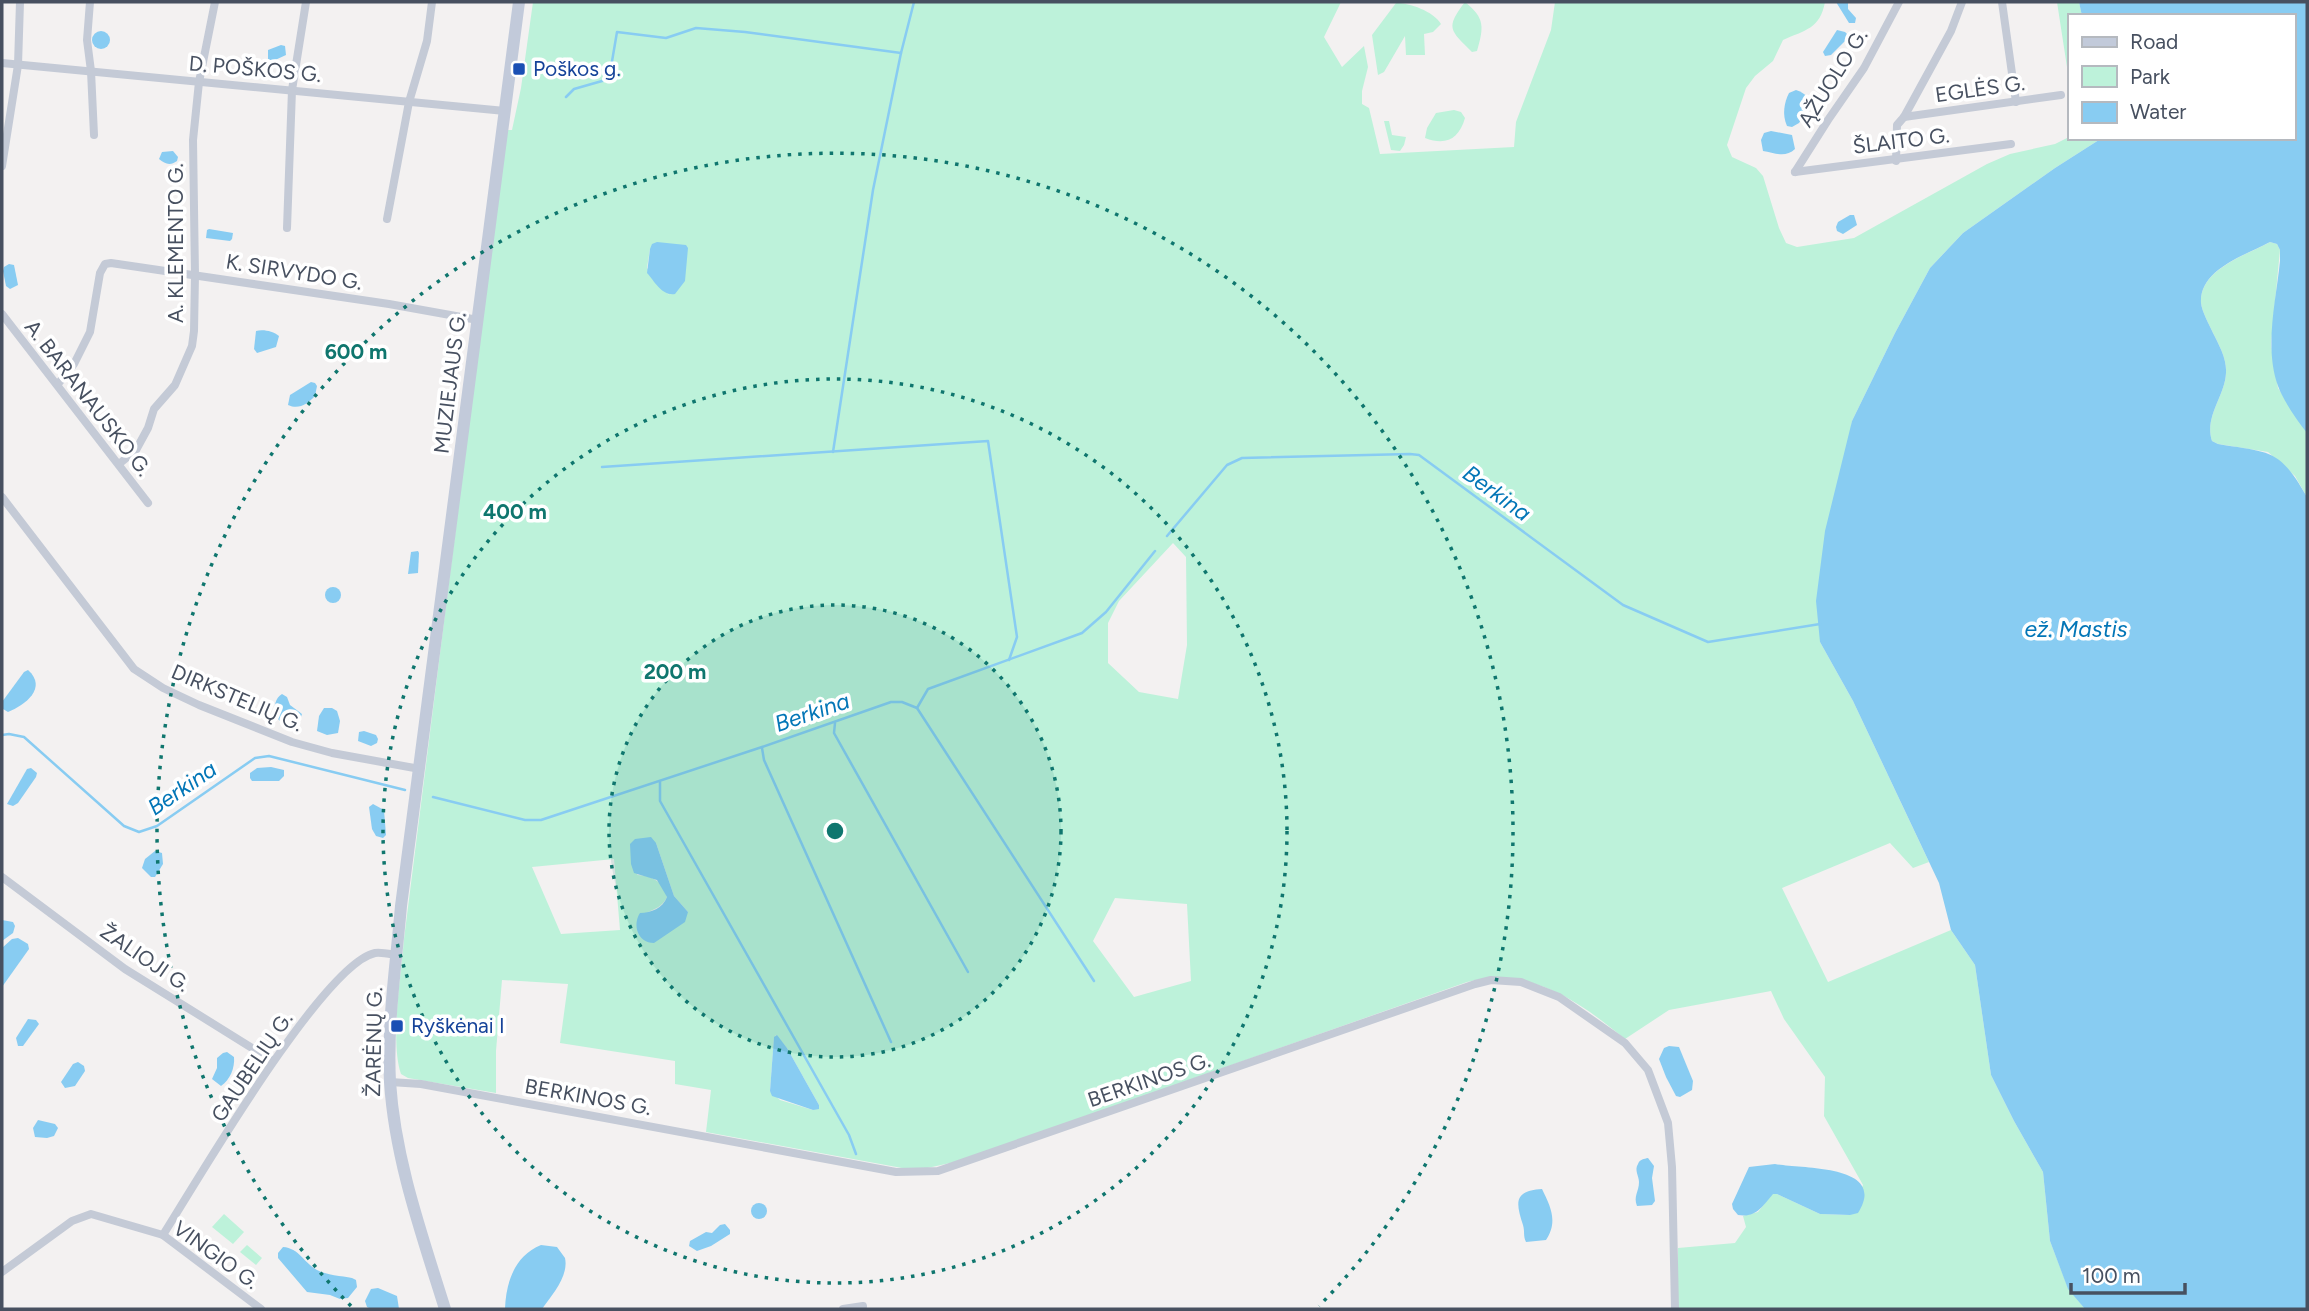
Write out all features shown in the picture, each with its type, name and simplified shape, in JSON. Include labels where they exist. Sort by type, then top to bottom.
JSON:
[{"type":"main road","name":"MUZIEJAUS G.","points":[[420,769],[519,2]]},
{"type":"main road","name":"ŽARĖNŲ G.","points":[[420,769],[401,906],[390,1017],[390,1082],[411,1199],[445,1309]]},
{"type":"street","points":[[2,166],[18,65],[20,2]]},
{"type":"street","points":[[90,2],[86,27],[94,135]]},
{"type":"street","name":"A. KLEMENTO G.","points":[[119,464],[136,450],[155,409],[175,385],[192,346],[195,275],[193,140],[200,82],[215,2]]},
{"type":"street","points":[[287,228],[292,90],[306,2]]},
{"type":"street","points":[[387,219],[409,102],[427,41],[432,2]]},
{"type":"street","name":"ĄŽUOLO G.","points":[[1795,172],[1864,68],[1899,2]]},
{"type":"street","points":[[1896,161],[1897,125],[1905,117],[1951,31],[1962,2]]},
{"type":"street","points":[[2002,2],[2016,102]]},
{"type":"street","name":"D. POŠKOS G.","points":[[2,63],[505,111]]},
{"type":"street","name":"EGLĖS G.","points":[[1905,117],[2061,95]]},
{"type":"street","name":"ŠLAITO G.","points":[[1795,172],[2011,144]]},
{"type":"street","name":"K. SIRVYDO G.","points":[[58,384],[74,363],[90,332],[100,273],[105,264],[117,263],[478,320]]},
{"type":"street","name":"A. BARANAUSKO G.","points":[[2,314],[148,503]]},
{"type":"street","name":"DIRKSTELIŲ G.","points":[[2,497],[134,668],[163,688],[292,742],[332,753],[420,769]]},
{"type":"street","name":"ŽALIOJI G.","points":[[2,877],[125,969],[273,1061]]},
{"type":"street","name":"GAUBELIŲ G.","points":[[163,1235],[273,1061],[332,985],[348,968],[376,953],[397,955]]},
{"type":"street","name":"BERKINOS G.","points":[[390,1082],[421,1084],[896,1172],[919,1173],[967,1163],[1475,984],[1491,980],[1521,982],[1574,1006],[1625,1043],[1648,1070],[1668,1123],[1673,1192],[1675,1309]]},
{"type":"street","name":"VINGIO G.","points":[[2,1272],[72,1221],[91,1214],[163,1235],[261,1309]]},
{"type":"street","points":[[843,1309],[863,1306]]},
{"type":"green space","points":[[533,2],[1341,2],[1324,37],[1342,67],[1364,46],[1368,67],[1362,104],[1369,108],[1380,154],[1514,147],[1516,122],[1551,30],[1555,2],[1825,2],[1815,23],[1805,31],[1783,40],[1773,61],[1755,76],[1746,88],[1727,145],[1732,157],[1756,168],[1763,176],[1786,243],[1797,247],[1854,238],[2010,154],[2055,144],[2068,138],[2068,140],[2099,140],[1963,233],[1930,268],[1852,421],[1820,642],[1853,701],[1929,862],[1913,868],[1890,843],[1782,888],[1828,982],[1951,930],[1975,965],[1991,1075],[2043,1172],[2050,1241],[2068,1288],[2085,1309],[1678,1309],[1678,1248],[1735,1243],[1746,1227],[1743,1216],[1758,1212],[1772,1194],[1820,1214],[1850,1215],[1863,1185],[1824,1116],[1825,1077],[1784,1019],[1771,991],[1669,1010],[1625,1039],[1589,1012],[1552,990],[1512,979],[1467,982],[959,1161],[923,1169],[902,1168],[706,1132],[711,1090],[675,1084],[675,1061],[560,1043],[568,984],[502,980],[496,1051],[496,1093],[408,1078],[401,1074],[396,1027],[404,939],[506,130],[512,130]],"holes":[[[650,249],[669,295],[647,268]],[[1173,543],[1186,557],[1187,645],[1178,699],[1139,692],[1108,663],[1108,623],[1119,601]],[[656,843],[674,896],[688,912],[646,913],[656,909],[667,897],[660,883],[637,875]],[[614,859],[620,930],[561,934],[532,867]],[[1115,898],[1187,904],[1191,981],[1134,997],[1093,941]],[[776,1035],[787,1048],[819,1105],[813,1110],[780,1100],[770,1091]]]},
{"type":"green space","points":[[1465,2],[1476,13],[1482,29],[1477,51],[1472,52],[1459,39],[1453,28],[1455,18]]},
{"type":"green space","points":[[2057,2],[2079,2],[2082,14],[2068,14],[2068,74]]},
{"type":"green space","points":[[1396,3],[1421,9],[1433,15],[1441,24],[1433,32],[1424,34],[1425,55],[1406,55],[1405,36],[1384,72],[1378,75],[1372,35]]},
{"type":"green space","points":[[1454,110],[1461,112],[1465,118],[1455,136],[1445,141],[1425,138],[1427,128],[1436,113]]},
{"type":"green space","points":[[1384,121],[1389,121],[1392,135],[1406,137],[1400,151],[1391,150]]},
{"type":"green space","points":[[2270,242],[2277,244],[2280,250],[2271,344],[2273,361],[2278,388],[2307,433],[2307,497],[2295,476],[2268,452],[2218,444],[2212,441],[2210,432],[2225,382],[2226,368],[2222,352],[2203,310],[2202,291],[2216,272]]},
{"type":"green space","points":[[224,1214],[244,1232],[233,1244],[212,1227]]},
{"type":"green space","points":[[247,1245],[262,1258],[256,1265],[240,1252]]},
{"type":"water","points":[[1836,2],[1848,2],[1848,9],[1856,18],[1855,23],[1849,23]]},
{"type":"water","name":"ež. Mastis","points":[[2079,2],[2307,2],[2307,433],[2284,398],[2274,371],[2271,340],[2280,261],[2277,244],[2270,242],[2216,272],[2202,291],[2201,303],[2226,368],[2225,382],[2211,423],[2212,441],[2262,452],[2281,461],[2307,497],[2307,1309],[2085,1309],[2068,1289],[2050,1241],[2043,1172],[1991,1075],[1975,965],[1951,930],[1939,883],[1853,701],[1820,642],[1816,601],[1825,531],[1852,421],[1930,268],[1963,233],[2099,140],[2295,140],[2295,14],[2082,14]]},
{"type":"water","points":[[1837,30],[1847,34],[1845,41],[1831,55],[1825,56],[1823,52]]},
{"type":"water","points":[[101,31],[107,34],[110,40],[107,46],[101,49],[95,46],[92,40],[95,34]]},
{"type":"water","points":[[285,46],[286,55],[273,61],[268,59],[268,50]]},
{"type":"water","points":[[1796,90],[1806,96],[1810,107],[1799,123],[1792,127],[1787,126],[1784,109],[1789,93]]},
{"type":"water","points":[[1771,131],[1792,135],[1795,149],[1784,154],[1763,151],[1761,140],[1764,133]]},
{"type":"water","points":[[173,151],[178,157],[174,163],[168,164],[159,159],[162,152]]},
{"type":"water","points":[[1854,215],[1857,225],[1843,234],[1837,231],[1838,222]]},
{"type":"water","points":[[209,229],[233,233],[232,239],[206,238]]},
{"type":"water","points":[[657,242],[686,245],[688,248],[685,281],[675,294],[663,291],[647,273],[650,249],[652,244]]},
{"type":"water","points":[[9,264],[14,265],[18,285],[10,289],[6,286],[3,271]]},
{"type":"water","points":[[256,331],[268,331],[279,336],[276,347],[257,353],[254,349]]},
{"type":"water","points":[[311,382],[317,386],[315,396],[303,405],[288,405],[290,395]]},
{"type":"water","points":[[418,551],[418,573],[408,574],[411,552]]},
{"type":"water","points":[[330,587],[336,587],[341,595],[339,601],[330,603],[325,598],[325,592]]},
{"type":"water","points":[[28,670],[34,677],[35,689],[27,700],[8,712],[3,709],[2,702]]},
{"type":"water","points":[[282,694],[287,697],[290,705],[302,714],[298,725],[294,727],[274,715],[276,700]]},
{"type":"water","points":[[324,708],[337,711],[340,721],[338,733],[327,735],[317,731],[319,716]]},
{"type":"water","points":[[359,732],[376,735],[377,743],[371,746],[358,741]]},
{"type":"water","points":[[31,768],[37,773],[36,777],[18,803],[13,806],[7,804],[27,769]]},
{"type":"water","points":[[257,768],[284,770],[284,776],[279,781],[252,781],[250,778],[250,773]]},
{"type":"water","points":[[373,804],[384,810],[386,835],[383,838],[376,836],[372,829],[369,807]]},
{"type":"water","points":[[651,837],[656,843],[674,896],[688,912],[685,922],[654,943],[640,937],[638,918],[640,913],[660,907],[667,897],[657,880],[634,873],[630,844],[635,839]]},
{"type":"water","points":[[155,851],[162,853],[163,864],[155,877],[151,877],[142,868],[145,859]]},
{"type":"water","points":[[2,920],[13,922],[15,926],[13,933],[2,941]]},
{"type":"water","points":[[18,938],[28,944],[29,949],[2,987],[2,948],[12,939]]},
{"type":"water","points":[[28,1019],[36,1020],[39,1024],[23,1046],[18,1046],[16,1038]]},
{"type":"water","points":[[777,1035],[787,1048],[819,1109],[813,1110],[772,1096],[770,1091],[774,1037]]},
{"type":"water","points":[[1679,1047],[1693,1081],[1692,1090],[1680,1097],[1676,1096],[1659,1059],[1664,1048]]},
{"type":"water","points":[[227,1052],[234,1057],[234,1065],[221,1086],[212,1079],[217,1068],[217,1058]]},
{"type":"water","points":[[78,1062],[84,1066],[85,1071],[75,1086],[65,1088],[61,1082],[73,1064]]},
{"type":"water","points":[[38,1120],[55,1124],[58,1128],[54,1136],[35,1137],[33,1128]]},
{"type":"water","points":[[1648,1158],[1654,1166],[1652,1178],[1655,1201],[1652,1205],[1637,1206],[1637,1166],[1641,1160]]},
{"type":"water","points":[[1775,1164],[1821,1169],[1852,1177],[1862,1185],[1864,1197],[1858,1213],[1820,1214],[1773,1194],[1754,1213],[1738,1215],[1732,1204],[1749,1167]]},
{"type":"water","points":[[1542,1189],[1550,1208],[1552,1227],[1546,1240],[1526,1242],[1519,1200],[1526,1192]]},
{"type":"water","points":[[756,1203],[762,1203],[767,1211],[765,1217],[756,1219],[751,1214],[751,1208]]},
{"type":"water","points":[[725,1224],[730,1234],[711,1246],[697,1251],[689,1246],[690,1241],[706,1232],[712,1233]]},
{"type":"water","points":[[541,1245],[557,1247],[565,1258],[565,1272],[559,1285],[542,1309],[505,1309],[513,1271],[524,1256]]},
{"type":"water","points":[[283,1247],[293,1250],[321,1272],[356,1280],[357,1287],[348,1298],[340,1299],[307,1292],[278,1258]]},
{"type":"water","points":[[378,1288],[397,1296],[399,1309],[367,1307],[365,1301],[371,1289]]},
{"type":"waterway","points":[[566,97],[574,89],[609,79],[617,32],[666,38],[696,28],[901,53],[914,2]]},
{"type":"waterway","points":[[833,452],[873,190],[901,53]]},
{"type":"waterway","points":[[602,467],[988,441],[1017,637],[1009,660]]},
{"type":"waterway","name":"Berkina","points":[[1167,536],[1227,465],[1242,458],[1419,455],[1623,605],[1708,642],[1820,624]]},
{"type":"waterway","name":"Berkina","points":[[433,797],[525,820],[541,820],[891,702],[902,702],[917,708],[928,689],[1082,633],[1106,612],[1155,551]]},
{"type":"waterway","points":[[917,708],[1094,981]]},
{"type":"waterway","points":[[835,723],[834,733],[968,972]]},
{"type":"waterway","name":"Berkina","points":[[2,735],[24,737],[124,826],[139,832],[157,826],[255,758],[269,756],[405,790]]},
{"type":"waterway","points":[[762,748],[764,760],[891,1042]]},
{"type":"waterway","points":[[660,782],[660,801],[849,1135],[856,1154]]},
{"type":"place","name":"Poškos g.","points":[[519,69]]},
{"type":"place","name":"Ryškėnai I","points":[[397,1026]]}]
